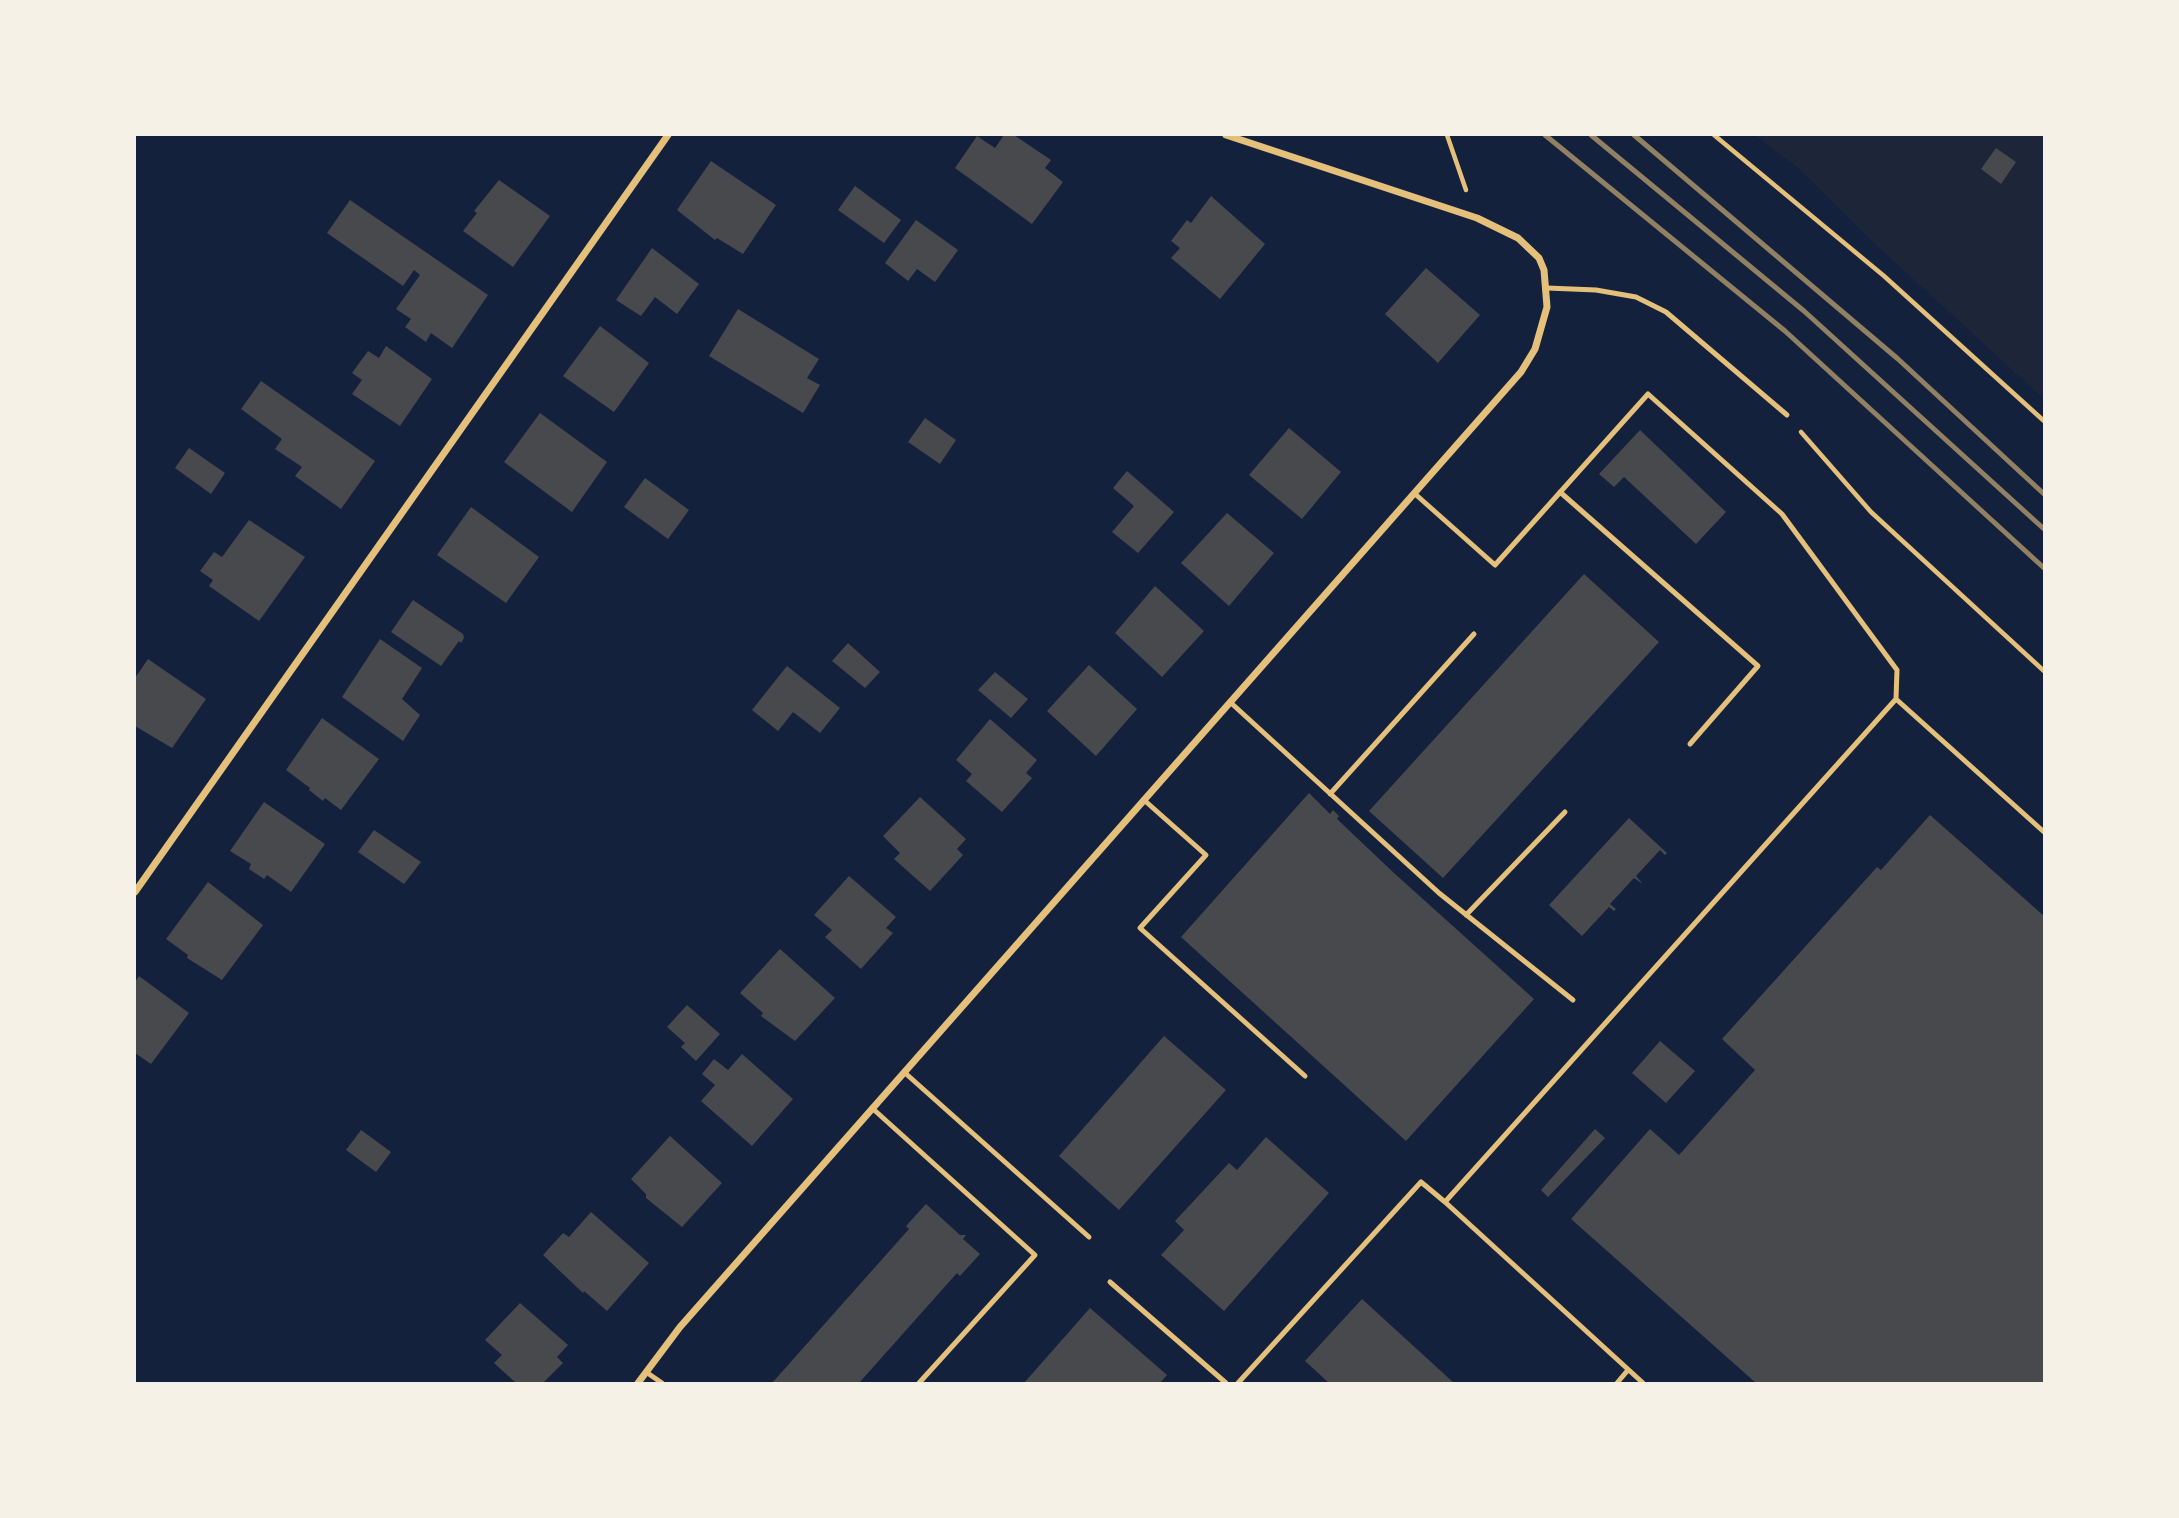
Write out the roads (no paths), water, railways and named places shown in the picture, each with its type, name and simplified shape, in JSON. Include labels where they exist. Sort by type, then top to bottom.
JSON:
[{"type":"street","points":[[135,891],[668,135]]},
{"type":"street","points":[[638,1383],[680,1327],[1521,372],[1535,349],[1543,325],[1547,288],[1539,258],[1529,246],[1498,227],[1468,216],[1226,135]]},
{"type":"lane","points":[[1547,288],[1596,290],[1636,297],[1666,312],[1787,415]]},
{"type":"lane","points":[[1414,493],[1495,565],[1648,394],[1782,514],[1897,670],[1896,699],[1445,1202]]},
{"type":"lane","points":[[1560,492],[1758,666],[1690,744]]},
{"type":"lane","points":[[1330,794],[1474,634]]},
{"type":"lane","points":[[1896,699],[2044,832]]},
{"type":"lane","points":[[1230,702],[1466,915],[1573,1000]]},
{"type":"lane","points":[[1144,800],[1206,855],[1140,928],[1305,1076]]},
{"type":"lane","points":[[1466,915],[1565,812]]},
{"type":"lane","points":[[904,1072],[1089,1237]]},
{"type":"lane","points":[[872,1108],[1035,1255],[919,1383]]},
{"type":"lane","points":[[1238,1383],[1421,1182],[1643,1383]]},
{"type":"lane","points":[[1110,1282],[1226,1383]]},
{"type":"lane","points":[[1617,1383],[1628,1370]]},
{"type":"lane","points":[[646,1372],[662,1383]]},
{"type":"railway","points":[[1545,135],[1785,331],[2044,568]]},
{"type":"railway","points":[[1591,135],[1804,311],[2044,529]]},
{"type":"railway","points":[[1634,135],[1898,359],[2044,494]]}]
